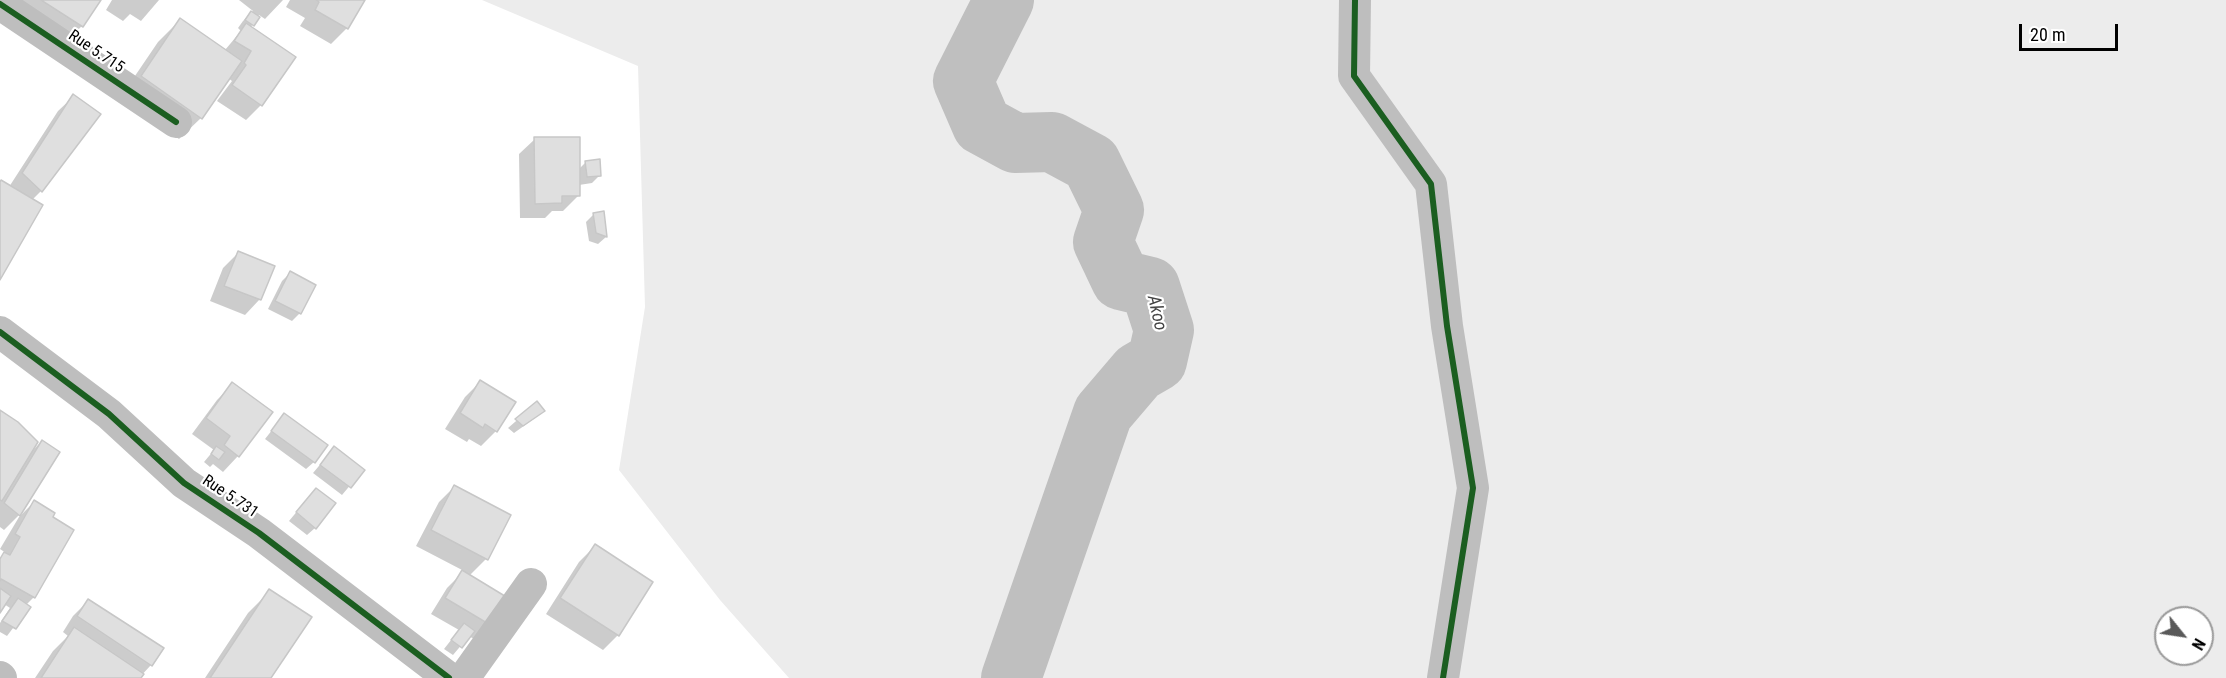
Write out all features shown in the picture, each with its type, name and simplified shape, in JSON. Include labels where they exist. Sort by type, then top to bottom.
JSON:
[{"type":"street","points":[[1355,0],[1354,76],[1431,184],[1447,326],[1473,488],[1443,678]]},
{"type":"street","name":"Rue 5.715","points":[[0,4],[176,122]]},
{"type":"street","name":"Rue 5.731","points":[[0,332],[108,414],[184,483],[259,533],[449,678]]},
{"type":"street","points":[[464,678],[531,584]]},
{"type":"shaded area","points":[[482,0],[2226,0],[2226,678],[789,678],[720,600],[619,470],[645,307],[638,66]]},
{"type":"building","points":[[41,0],[101,0],[83,27]]},
{"type":"building","points":[[316,0],[365,0],[348,29],[315,10],[319,2]]},
{"type":"building","points":[[251,11],[260,17],[254,26],[245,20]]},
{"type":"building","points":[[180,18],[242,61],[202,119],[141,76]]},
{"type":"building","points":[[246,23],[296,57],[262,106],[232,85],[246,65],[244,63],[251,51],[234,41]]},
{"type":"building","points":[[73,94],[101,114],[42,192],[22,173]]},
{"type":"building","points":[[534,137],[580,137],[580,196],[562,196],[562,203],[535,204]]},
{"type":"building","points":[[600,159],[601,176],[587,177],[585,161]]},
{"type":"building","points":[[1,180],[43,205],[0,280],[0,182]]},
{"type":"building","points":[[604,211],[607,237],[596,233],[593,213]]},
{"type":"building","points":[[238,251],[275,266],[261,300],[224,286]]},
{"type":"building","points":[[290,271],[316,285],[301,314],[275,301]]},
{"type":"building","points":[[480,380],[516,402],[497,432],[485,424],[483,428],[460,413]]},
{"type":"building","points":[[232,382],[273,412],[239,457],[224,445],[230,436],[206,418]]},
{"type":"building","points":[[537,401],[545,411],[523,426],[515,419]]},
{"type":"building","points":[[0,410],[18,422],[38,442],[2,501],[0,500]]},
{"type":"building","points":[[284,413],[328,445],[315,463],[271,431]]},
{"type":"building","points":[[42,440],[60,452],[20,516],[4,503]]},
{"type":"building","points":[[216,446],[225,452],[219,460],[211,454]]},
{"type":"building","points":[[334,446],[365,470],[351,488],[320,465]]},
{"type":"building","points":[[454,485],[511,515],[488,560],[431,530]]},
{"type":"building","points":[[316,488],[336,503],[316,529],[296,512]]},
{"type":"building","points":[[34,500],[55,513],[53,517],[74,530],[35,598],[1,579],[0,581],[0,559],[4,552],[10,555],[20,537],[15,534]]},
{"type":"building","points":[[595,544],[653,582],[619,636],[560,598]]},
{"type":"building","points":[[462,570],[513,601],[497,629],[445,598]]},
{"type":"building","points":[[0,588],[11,596],[0,613]]},
{"type":"building","points":[[269,589],[312,617],[271,678],[210,678]]},
{"type":"building","points":[[18,598],[31,607],[16,629],[2,621]]},
{"type":"building","points":[[88,599],[164,648],[152,666],[77,616]]},
{"type":"building","points":[[464,623],[475,631],[462,648],[451,640]]},
{"type":"building","points":[[74,627],[144,674],[141,678],[41,678]]},
{"type":"waterway","name":"Akoo","points":[[1004,0],[963,81],[982,125],[1015,143],[1052,142],[1091,163],[1114,210],[1103,242],[1121,280],[1150,287],[1164,330],[1157,361],[1138,372],[1103,413],[1011,678]]},
{"type":"cycle path","points":[[1355,0],[1354,76],[1431,184],[1447,326],[1473,488],[1443,678]]},
{"type":"cycle path","points":[[0,4],[176,122]]},
{"type":"cycle path","points":[[0,332],[109,414],[184,483],[259,533],[449,678]]}]
